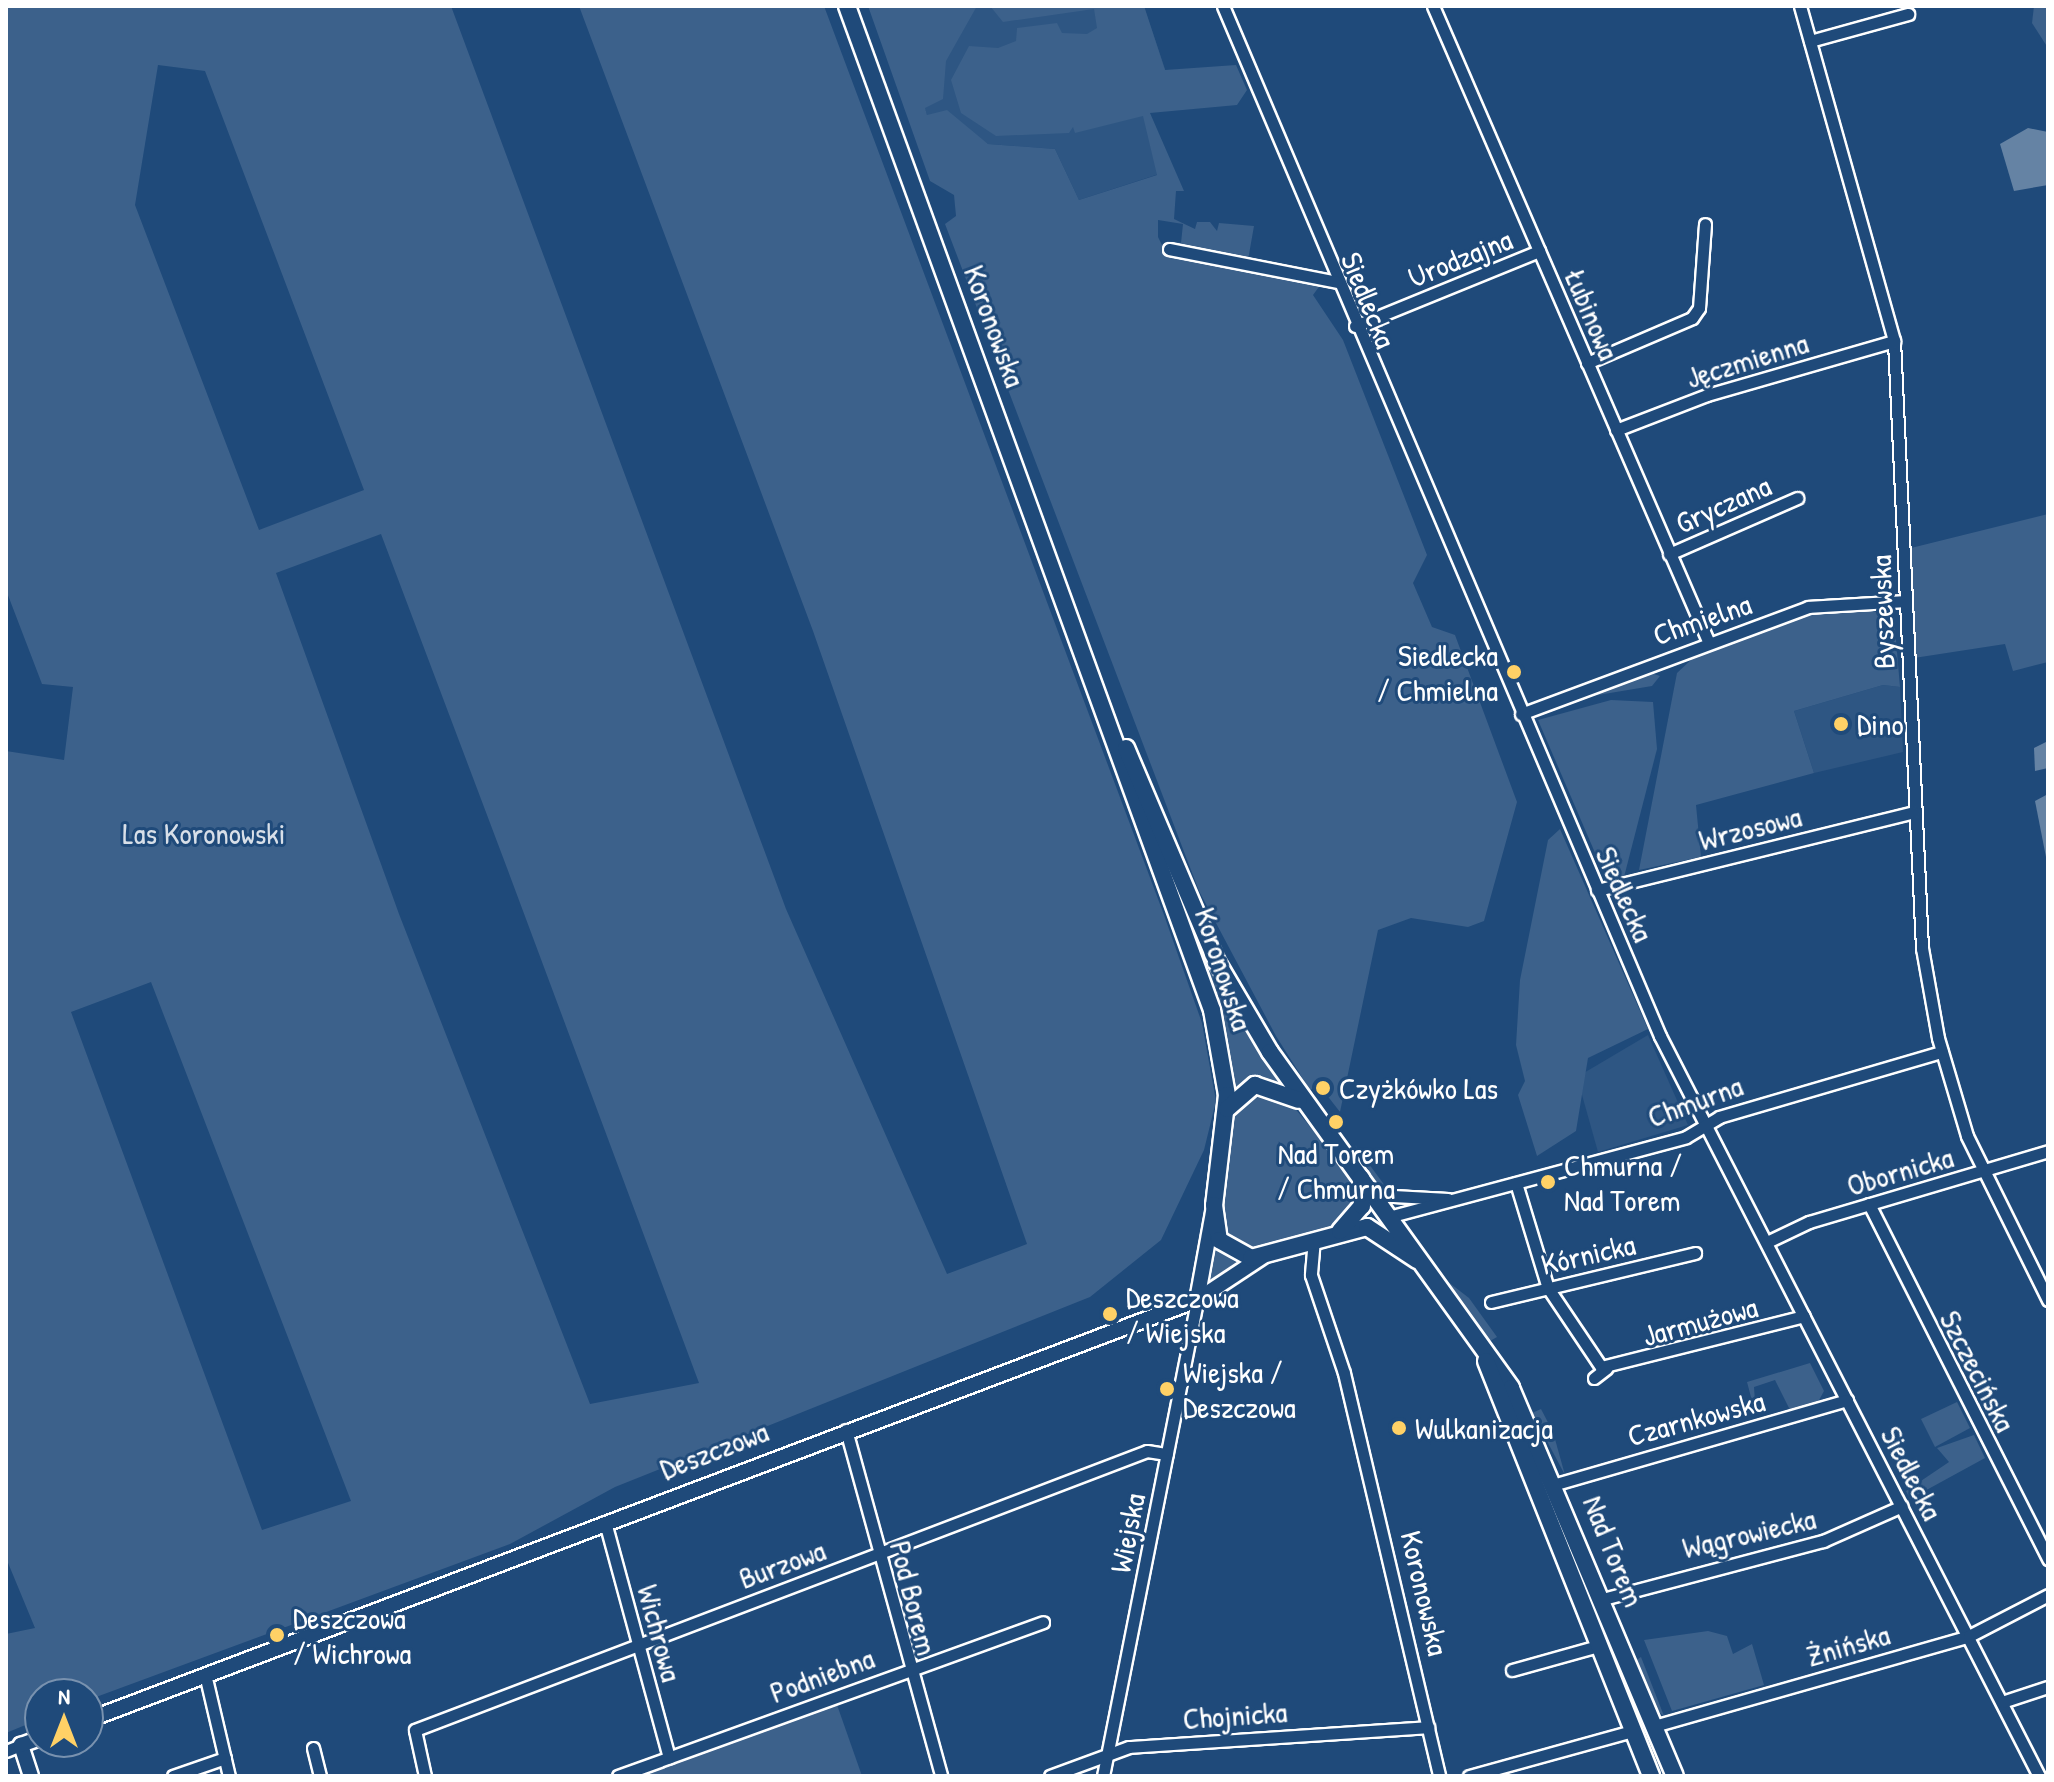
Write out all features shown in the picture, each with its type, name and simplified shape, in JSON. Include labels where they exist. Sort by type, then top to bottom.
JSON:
[{"type":"main road","name":"Koronowska","points":[[847,6],[1212,1010],[1227,1109],[1214,1205]]},
{"type":"main road","name":"Koronowska","points":[[1089,667],[1217,962],[1307,1105],[1392,1216]]},
{"type":"main road","points":[[1227,1109],[1242,1090],[1263,1084],[1307,1105]]},
{"type":"main road","points":[[1347,1229],[1362,1206],[1361,1178]]},
{"type":"main road","points":[[1214,1205],[1225,1248],[1262,1257]]},
{"type":"main road","name":"Nad Torem","points":[[1392,1216],[1417,1260],[1511,1388],[1556,1484],[1675,1776]]},
{"type":"main road","name":"Deszczowa","points":[[1262,1257],[1347,1229]]},
{"type":"main road","name":"Nad Torem","points":[[1347,1229],[1382,1230],[1417,1260]]},
{"type":"main road","name":"Nad Torem","points":[[1485,1356],[1651,1776]]},
{"type":"street","name":"Siedlecka","points":[[1223,6],[1355,326],[1597,890],[1706,1126],[2039,1776]]},
{"type":"street","name":"Łubinowa","points":[[1433,6],[1708,641]]},
{"type":"street","name":"Byszewska","points":[[1800,6],[1894,341],[1922,948],[1942,1052],[1983,1171],[2048,1300]]},
{"type":"street","points":[[1810,41],[1908,14]]},
{"type":"street","points":[[1587,363],[1692,318],[1699,308],[1705,224]]},
{"type":"street","points":[[1169,249],[1337,282]]},
{"type":"street","name":"Urodzajna","points":[[1355,326],[1539,251]]},
{"type":"street","name":"Jęczmienna","points":[[1616,430],[1707,395],[1894,341]]},
{"type":"street","name":"Gryczana","points":[[1669,554],[1797,498]]},
{"type":"street","name":"Chmielna","points":[[1521,714],[1708,641],[1833,601],[1905,601]]},
{"type":"street","name":"Wrzosowa","points":[[1597,890],[1914,812]]},
{"type":"street","name":"Chmurna","points":[[1347,1229],[1516,1183],[1942,1052]]},
{"type":"street","name":"Obornicka","points":[[1767,1242],[1869,1204],[2048,1151]]},
{"type":"street","name":"Jarmużowa","points":[[1516,1183],[1548,1288],[1591,1356],[1607,1368]]},
{"type":"street","name":"Chmurna","points":[[1375,1195],[1465,1197]]},
{"type":"street","name":"Szczecińska","points":[[1869,1204],[2048,1559]]},
{"type":"street","name":"Koronowska","points":[[1197,1300],[1214,1205]]},
{"type":"street","name":"Koronowska","points":[[1314,1238],[1312,1281],[1344,1373],[1439,1776]]},
{"type":"street","name":"Kórnicka","points":[[1491,1302],[1695,1253]]},
{"type":"street","name":"Deszczowa","points":[[104,1714],[846,1430],[1197,1300],[1262,1257]]},
{"type":"street","name":"Wiejska","points":[[1103,1776],[1197,1300]]},
{"type":"street","name":"Jarmużowa","points":[[1594,1378],[1607,1368],[1804,1316]]},
{"type":"street","name":"Czarnkowska","points":[[1556,1484],[1847,1400]]},
{"type":"street","name":"Pod Borem","points":[[846,1430],[907,1669],[941,1776]]},
{"type":"street","name":"Burzowa","points":[[425,1776],[415,1730],[1147,1451],[1167,1454]]},
{"type":"street","name":"Wągrowiecka","points":[[1603,1599],[1823,1541],[1902,1506]]},
{"type":"street","name":"Wichrowa","points":[[605,1522],[669,1757]]},
{"type":"street","name":"Żnińska","points":[[1654,1726],[1969,1636],[2048,1595]]},
{"type":"street","name":"Podniebna","points":[[618,1776],[1043,1622]]},
{"type":"street","points":[[1512,1670],[1598,1646]]},
{"type":"street","points":[[205,1674],[229,1776]]},
{"type":"street","points":[[2002,1702],[2048,1687]]},
{"type":"street","name":"Chojnicka","points":[[1050,1776],[1108,1753],[1428,1727]]},
{"type":"street","points":[[1469,1776],[1632,1731]]},
{"type":"street","points":[[6,1751],[24,1744]]},
{"type":"street","points":[[21,1745],[31,1776]]},
{"type":"street","points":[[313,1748],[320,1776]]},
{"type":"street","points":[[173,1776],[225,1758]]},
{"type":"shaded area","points":[[952,6],[1144,6],[1177,105],[1144,112],[1159,174],[1079,200],[1055,149],[988,144],[956,122],[927,115],[921,98]]},
{"type":"shaded area","points":[[2028,128],[2048,132],[2048,185],[2014,191],[2000,144]]},
{"type":"shaded area","points":[[1883,685],[1900,687],[1903,752],[1814,773],[1794,711]]},
{"type":"shaded area","points":[[2048,741],[2048,768],[2035,771],[2034,748]]},
{"type":"shaded area","points":[[2048,794],[2048,856],[2046,857],[2035,801]]},
{"type":"shaded area","points":[[1648,1035],[1688,1125],[1598,1152],[1577,1077]]},
{"type":"green space","name":"Las Koronowski","points":[[6,6],[451,6],[786,909],[947,1274],[1027,1244],[813,631],[579,6],[824,6],[1202,1023],[1216,1101],[1204,1150],[1161,1240],[1090,1297],[615,1487],[510,1544],[104,1694],[104,1678],[24,1678],[24,1726],[6,1733],[6,1634],[35,1628],[6,1558],[6,751],[64,760],[73,687],[42,684],[6,590]],"holes":[[[158,65],[205,71],[364,490],[259,530],[135,205]],[[381,534],[507,868],[699,1383],[590,1404],[399,914],[276,573]],[[151,982],[351,1501],[262,1530],[71,1012]]]},
{"type":"green space","points":[[868,6],[977,6],[946,61],[943,99],[925,108],[927,115],[947,110],[988,144],[1055,149],[1079,200],[1157,175],[1143,116],[1075,133],[1073,127],[1069,133],[996,136],[961,113],[951,80],[969,46],[998,48],[1016,41],[1017,28],[1057,23],[1062,33],[1087,34],[1097,28],[1094,9],[1003,22],[990,6],[1144,6],[1165,70],[1236,65],[1247,90],[1237,105],[1150,113],[1184,191],[1176,191],[1174,219],[1195,229],[1197,222],[1210,222],[1217,231],[1219,223],[1254,226],[1248,260],[1169,247],[1167,241],[1181,243],[1183,224],[1158,220],[1158,237],[1164,249],[1321,284],[1313,295],[1343,340],[1427,555],[1413,583],[1432,627],[1455,635],[1517,802],[1484,921],[1468,927],[1411,918],[1378,930],[1340,1112],[1319,1085],[1310,1090],[1276,1036],[1199,891],[945,224],[956,216],[954,195],[930,181]]},
{"type":"green space","points":[[2034,6],[2048,6],[2048,48],[2032,23]]},
{"type":"green space","points":[[2048,514],[2048,662],[2013,671],[2005,644],[1914,658],[1911,548]]},
{"type":"green space","points":[[1857,607],[1894,617],[1900,687],[1883,685],[1794,711],[1814,773],[1696,805],[1701,857],[1639,870],[1677,673],[1693,658],[1798,615]]},
{"type":"green space","points":[[1651,673],[1660,676],[1652,686],[1580,698]]},
{"type":"green space","points":[[1611,700],[1653,702],[1657,749],[1624,877],[1605,876],[1538,720]]},
{"type":"green space","points":[[1560,829],[1648,1029],[1588,1058],[1576,1131],[1537,1156],[1518,1095],[1525,1081],[1516,1045],[1520,980],[1548,840]]},
{"type":"green space","points":[[1163,855],[1280,1082],[1254,1080],[1233,1091]]},
{"type":"green space","points":[[1249,1092],[1289,1101],[1353,1179],[1355,1207],[1339,1224],[1263,1251],[1229,1246],[1218,1216],[1232,1112]]},
{"type":"green space","points":[[1355,1145],[1391,1194],[1377,1186]]},
{"type":"green space","points":[[1214,1242],[1236,1263],[1206,1285]]},
{"type":"green space","points":[[1443,1278],[1469,1298],[1497,1337],[1490,1341]]},
{"type":"green space","points":[[1810,1363],[1824,1391],[1818,1402],[1790,1410],[1775,1380],[1754,1387],[1756,1416],[1747,1382]]},
{"type":"green space","points":[[1497,1377],[1650,1731],[1633,1716]]},
{"type":"green space","points":[[1957,1402],[1970,1428],[1935,1447],[1921,1419]]},
{"type":"green space","points":[[1541,1409],[1553,1432],[1565,1475],[1532,1413]]},
{"type":"green space","points":[[1974,1435],[1985,1458],[1910,1499],[1906,1491],[1949,1462],[1937,1448]]},
{"type":"green space","points":[[1708,1631],[1727,1636],[1733,1654],[1752,1644],[1764,1685],[1672,1711],[1644,1640]]},
{"type":"green space","points":[[1641,1657],[1664,1716],[1654,1708],[1635,1661]]},
{"type":"green space","points":[[836,1702],[862,1776],[634,1776]]},
{"type":"place","name":"Siedlecka / Chmielna","points":[[1514,672]]},
{"type":"place","name":"Dino","points":[[1841,724]]},
{"type":"place","name":"Czyżkówko Las","points":[[1323,1088]]},
{"type":"place","name":"Nad Torem / Chmurna","points":[[1336,1122]]},
{"type":"place","name":"Chmurna / Nad Torem","points":[[1548,1182]]},
{"type":"place","name":"Deszczowa / Wiejska","points":[[1110,1314]]},
{"type":"place","name":"Wiejska / Deszczowa","points":[[1167,1389]]},
{"type":"place","name":"Wulkanizacja","points":[[1399,1428]]},
{"type":"place","name":"Deszczowa / Wichrowa","points":[[277,1635]]}]
